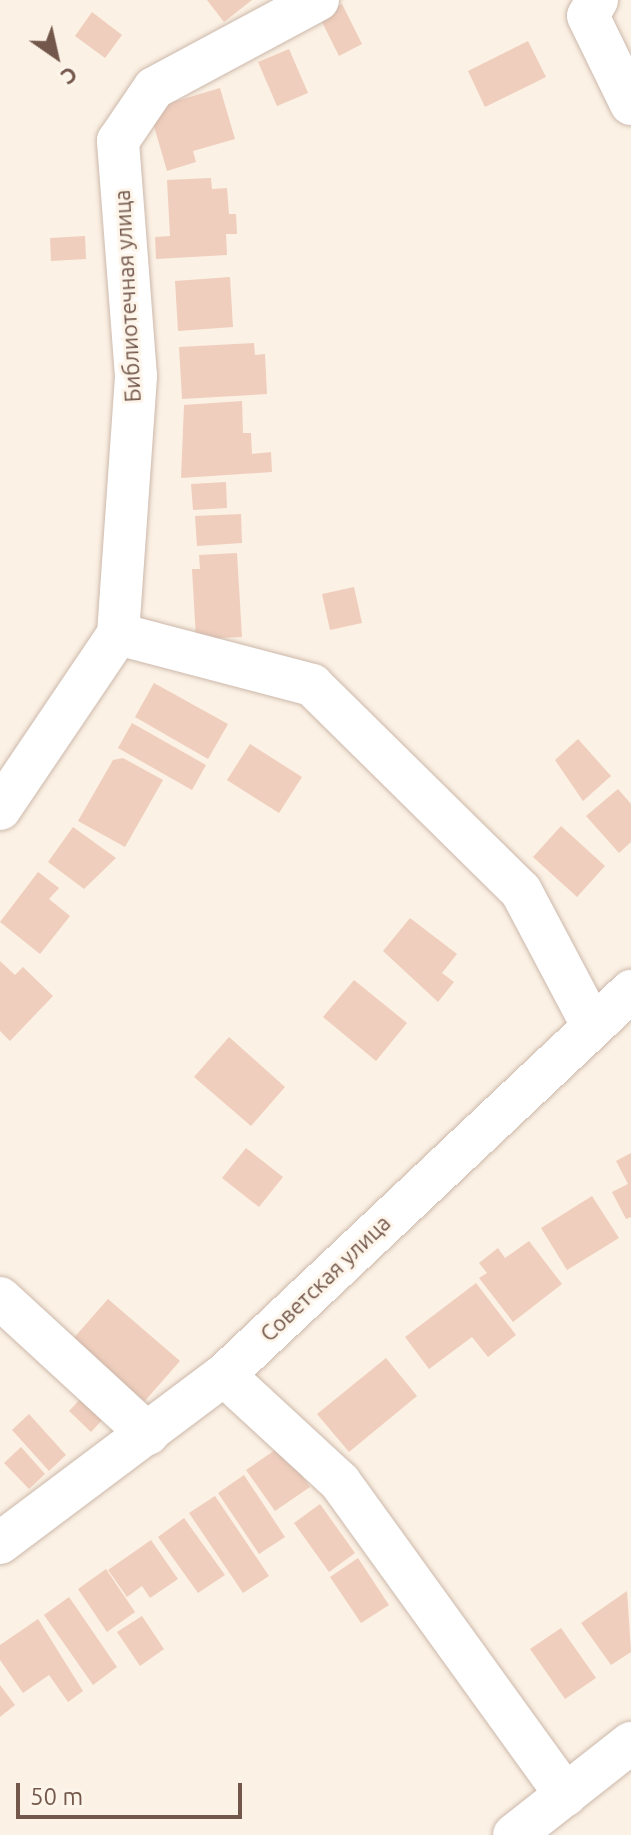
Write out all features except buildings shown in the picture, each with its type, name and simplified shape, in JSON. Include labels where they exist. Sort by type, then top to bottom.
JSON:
[{"type":"street","name":"Библиотечная улица","points":[[118,634],[136,376],[118,141],[154,88],[318,0]]},
{"type":"street","points":[[585,5],[631,104]]},
{"type":"street","points":[[0,809],[118,634],[312,685],[521,891],[592,1025]]},
{"type":"street","name":"Советская улица","points":[[0,1543],[224,1375],[631,991]]},
{"type":"street","points":[[0,1298],[148,1434]]},
{"type":"street","points":[[224,1375],[340,1482],[566,1795]]},
{"type":"street","points":[[514,1835],[631,1743]]}]
